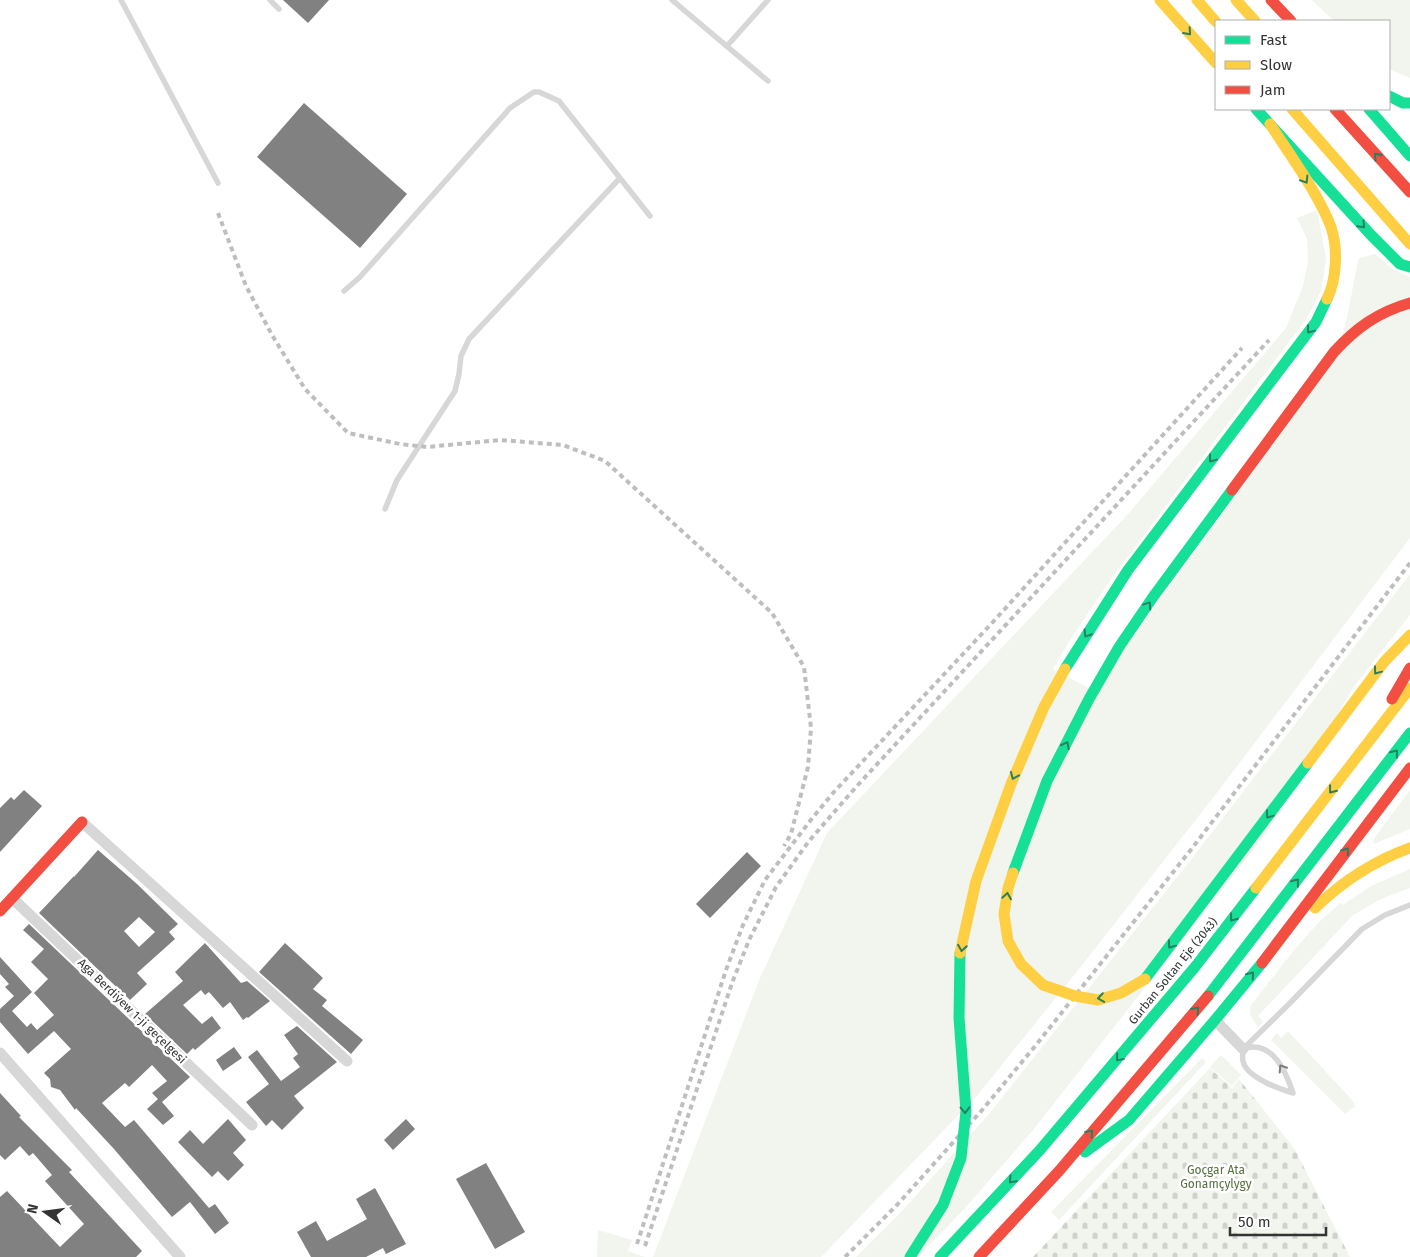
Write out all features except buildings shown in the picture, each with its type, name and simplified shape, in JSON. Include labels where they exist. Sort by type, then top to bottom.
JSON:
[{"type":"main road","points":[[1160,0],[1215,62]]},
{"type":"main road","points":[[1197,0],[1215,21]]},
{"type":"main road","points":[[1236,0],[1254,20]]},
{"type":"main road","points":[[1271,0],[1290,20]]},
{"type":"main road","points":[[1390,96],[1410,103]]},
{"type":"main road","points":[[1257,110],[1400,264],[1410,267]]},
{"type":"main road","points":[[1293,110],[1410,244]]},
{"type":"main road","points":[[1336,110],[1410,192]]},
{"type":"main road","points":[[1370,110],[1410,156]]},
{"type":"main road","points":[[910,1257],[943,1205],[962,1158],[966,1111],[959,1018],[960,950],[976,881],[1024,754],[1044,707],[1065,669],[1128,570],[1316,322],[1330,291],[1336,262],[1332,228],[1314,194],[1270,124]]},
{"type":"main road","points":[[1410,303],[1393,307],[1372,317],[1354,330],[1334,352],[1153,597],[1119,647],[1089,699],[1047,781],[1028,828],[1008,888],[1004,914],[1008,941],[1021,964],[1043,985],[1075,996],[1098,1000],[1121,993],[1145,979],[1384,662],[1410,635]]},
{"type":"main road","points":[[1362,751],[1410,668]]},
{"type":"main road","name":"Gurban Soltan Eje (2043)","points":[[940,1257],[1040,1150],[1195,967],[1410,688]]},
{"type":"main road","points":[[979,1257],[1058,1170],[1213,990],[1410,733]]},
{"type":"main road","points":[[1058,1170],[1129,1120],[1215,1020],[1275,946],[1410,768]]},
{"type":"main road","points":[[0,911],[82,822]]},
{"type":"main road","points":[[1275,946],[1331,892],[1363,870],[1410,848]]},
{"type":"street","points":[[82,822],[347,1061]]},
{"type":"street","name":"Aga Berdiýew 1-ji geçelgesi","points":[[12,898],[252,1125]]},
{"type":"street","points":[[1215,1020],[1243,1049]]},
{"type":"street","points":[[0,1053],[177,1256]]},
{"type":"lane","points":[[121,0],[218,183]]},
{"type":"lane","points":[[270,0],[279,9]]},
{"type":"lane","points":[[672,0],[768,81]]},
{"type":"lane","points":[[727,46],[768,0]]},
{"type":"lane","points":[[344,291],[360,277],[510,108],[534,92],[539,92],[559,101],[650,216]]},
{"type":"lane","points":[[386,509],[397,480],[455,391],[461,356],[469,339],[620,178]]},
{"type":"lane","points":[[1243,1049],[1255,1046],[1264,1048],[1273,1056],[1287,1076],[1293,1093],[1265,1083],[1243,1062],[1243,1049],[1362,929],[1385,915],[1410,905]]},
{"type":"green space","points":[[1312,0],[1410,0],[1410,78],[1390,69],[1390,20],[1333,20]]},
{"type":"green space","points":[[1317,210],[1326,259],[1321,291],[1307,318],[1114,575],[1070,640],[1053,669],[1098,693],[1123,651],[1336,358],[1347,318],[1358,260],[1375,254],[1394,270],[1410,277],[1410,538],[1216,794],[976,1097],[821,1257],[653,1257],[760,978],[827,833],[1129,513],[1286,328],[1303,286],[1308,261],[1307,239],[1297,218]]},
{"type":"green space","points":[[1410,574],[1410,615],[1355,685],[1266,834],[1033,1130],[967,1206],[918,1257],[856,1257],[902,1211],[989,1114],[1197,852]]},
{"type":"green space","points":[[1410,790],[1410,829],[1374,844],[1375,837]]},
{"type":"green space","points":[[1410,869],[1410,888],[1381,899],[1353,915],[1258,1016],[1264,1022],[1258,1027],[1250,1015],[1251,1005],[1319,922],[1340,903],[1343,905],[1371,886]]},
{"type":"green space","points":[[1288,1031],[1353,1101],[1355,1106],[1345,1114],[1271,1040],[1277,1033],[1281,1038]]},
{"type":"green space","points":[[1221,1055],[1241,1075],[1232,1086],[1210,1067]]},
{"type":"green space","points":[[1202,1058],[1206,1062],[1059,1220],[1051,1212]]},
{"type":"green space","name":"Goçgar Ata Gonamçylygy","points":[[1210,1068],[1232,1088],[1239,1079],[1294,1148],[1350,1257],[1033,1257]]},
{"type":"green space","points":[[598,1230],[632,1240],[628,1251],[645,1257],[597,1257]]},
{"type":"railway","points":[[218,213],[246,286],[272,335],[305,389],[348,433],[400,444],[427,447],[500,440],[563,445],[605,461],[772,613],[804,667],[811,728],[808,767],[791,834],[784,846]]},
{"type":"railway","points":[[645,1246],[732,983],[749,940],[776,887],[809,841],[856,787],[1269,340]]},
{"type":"railway","points":[[637,1244],[726,970],[743,925],[765,880],[833,793],[992,623],[1242,348]]},
{"type":"railway","points":[[845,1257],[897,1205],[983,1109],[1036,1045],[1193,847],[1410,563]]},
{"type":"traffic: fast","points":[[1390,96],[1403,103],[1410,103]]},
{"type":"traffic: fast","points":[[1257,110],[1371,235],[1400,264],[1410,267]]},
{"type":"traffic: fast","points":[[1370,110],[1410,156]]},
{"type":"traffic: fast","points":[[1065,669],[1128,570],[1316,322],[1327,299]]},
{"type":"traffic: fast","points":[[1013,873],[1047,781],[1089,699],[1119,647],[1153,597],[1232,490]]},
{"type":"traffic: fast","points":[[1208,996],[1410,733]]},
{"type":"traffic: fast","points":[[1145,979],[1308,763]]},
{"type":"traffic: fast","points":[[940,1257],[1040,1150],[1195,967],[1256,888]]},
{"type":"traffic: fast","points":[[910,1257],[943,1205],[961,1158],[966,1111],[959,1018],[960,953]]},
{"type":"traffic: fast","points":[[1085,1152],[1129,1120],[1262,963]]},
{"type":"traffic: slow","points":[[1160,0],[1215,62]]},
{"type":"traffic: slow","points":[[1197,0],[1215,21]]},
{"type":"traffic: slow","points":[[1236,0],[1254,20]]},
{"type":"traffic: slow","points":[[1293,110],[1410,244]]},
{"type":"traffic: slow","points":[[1270,124],[1311,188],[1331,227],[1335,244],[1335,273],[1327,299]]},
{"type":"traffic: slow","points":[[1308,763],[1384,662],[1410,635]]},
{"type":"traffic: slow","points":[[960,953],[976,881],[1011,784],[1044,707],[1065,669]]},
{"type":"traffic: slow","points":[[1256,888],[1410,688]]},
{"type":"traffic: slow","points":[[1315,908],[1360,873],[1384,859],[1410,848]]},
{"type":"traffic: slow","points":[[1013,873],[1008,888],[1004,914],[1008,941],[1021,964],[1043,985],[1075,996],[1098,1000],[1121,993],[1145,979]]},
{"type":"traffic: jam","points":[[1271,0],[1290,20]]},
{"type":"traffic: jam","points":[[1336,110],[1410,192]]},
{"type":"traffic: jam","points":[[1232,490],[1334,352],[1368,322],[1388,311],[1410,303]]},
{"type":"traffic: jam","points":[[1392,699],[1410,668]]},
{"type":"traffic: jam","points":[[1262,963],[1410,768]]},
{"type":"traffic: jam","points":[[0,911],[82,822]]},
{"type":"traffic: jam","points":[[979,1257],[1059,1171],[1208,996]]}]
